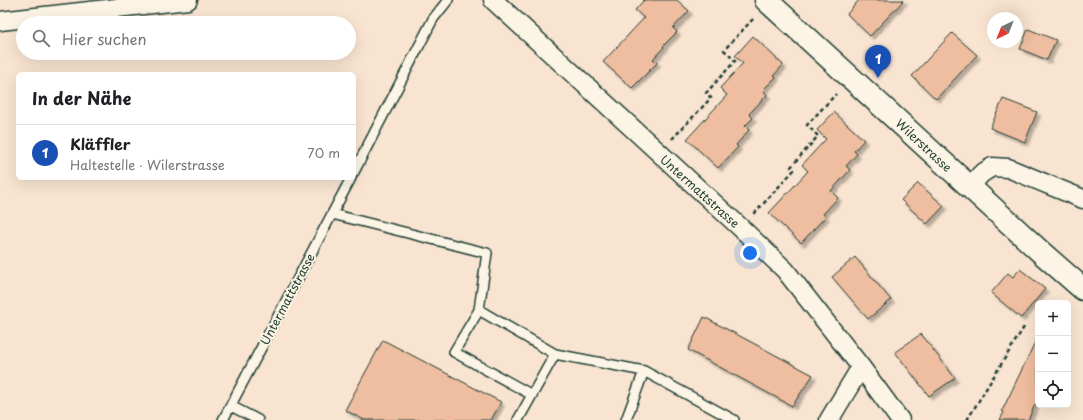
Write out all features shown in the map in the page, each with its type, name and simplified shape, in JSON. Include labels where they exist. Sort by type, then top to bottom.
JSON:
[{"type":"main road","name":"Wilerstrasse","points":[[766,0],[1083,289]]},
{"type":"street","points":[[45,16],[188,0]]},
{"type":"street","name":"Untermattstrasse","points":[[493,0],[786,270],[861,366],[900,420]]},
{"type":"street","points":[[0,21],[16,19]]},
{"type":"street","points":[[970,187],[981,174],[992,167],[1008,168],[1083,198]]},
{"type":"street","points":[[829,420],[861,366]]},
{"type":"lane","points":[[356,168],[432,19],[448,0]]},
{"type":"lane","name":"Untermattstrasse","points":[[223,420],[350,180]]},
{"type":"lane","points":[[332,214],[487,253],[479,310],[454,352],[532,395]]},
{"type":"lane","points":[[479,310],[554,354],[644,371],[734,420]]},
{"type":"lane","points":[[518,420],[554,354]]},
{"type":"lane","points":[[626,420],[644,371]]},
{"type":"lane","points":[[231,406],[258,420]]},
{"type":"path","points":[[677,133],[711,98],[706,93],[736,61],[724,50],[754,18]]},
{"type":"path","points":[[760,208],[794,170],[791,167],[818,136],[808,125],[829,102]]},
{"type":"path","points":[[967,420],[1024,327]]},
{"type":"building","points":[[644,0],[677,0],[689,11],[673,28],[677,32],[653,59],[657,63],[632,88],[603,62],[644,18],[635,10]]},
{"type":"building","points":[[859,0],[904,0],[870,36],[847,14]]},
{"type":"building","points":[[1028,29],[1056,40],[1047,60],[1020,49],[1023,48],[1023,42]]},
{"type":"building","points":[[952,33],[977,55],[936,99],[912,76]]},
{"type":"building","points":[[753,36],[783,65],[774,75],[776,77],[763,90],[767,95],[749,114],[753,118],[745,126],[749,130],[736,145],[738,147],[718,168],[687,139],[727,95],[720,88],[743,63],[735,56]]},
{"type":"building","points":[[1003,99],[1037,112],[1025,142],[990,128]]},
{"type":"building","points":[[834,112],[864,140],[854,151],[857,154],[846,166],[850,170],[831,191],[838,198],[823,214],[826,216],[801,243],[769,213],[808,171],[802,165],[826,139],[817,130]]},
{"type":"building","points":[[918,183],[944,206],[927,224],[901,200]]},
{"type":"building","points":[[855,257],[891,300],[868,319],[832,277]]},
{"type":"building","points":[[1020,269],[1045,289],[1021,318],[991,293],[1008,273],[1013,277]]},
{"type":"building","points":[[704,317],[813,375],[792,406],[688,350]]},
{"type":"building","points":[[921,334],[955,378],[929,396],[895,352]]},
{"type":"building","points":[[383,340],[501,402],[491,420],[364,420],[345,410]]},
{"type":"building","points":[[1035,342],[1035,405],[1028,420],[1000,420],[1004,412],[1002,411]]},
{"type":"place","name":"Kläffler","points":[[878,78]]}]
